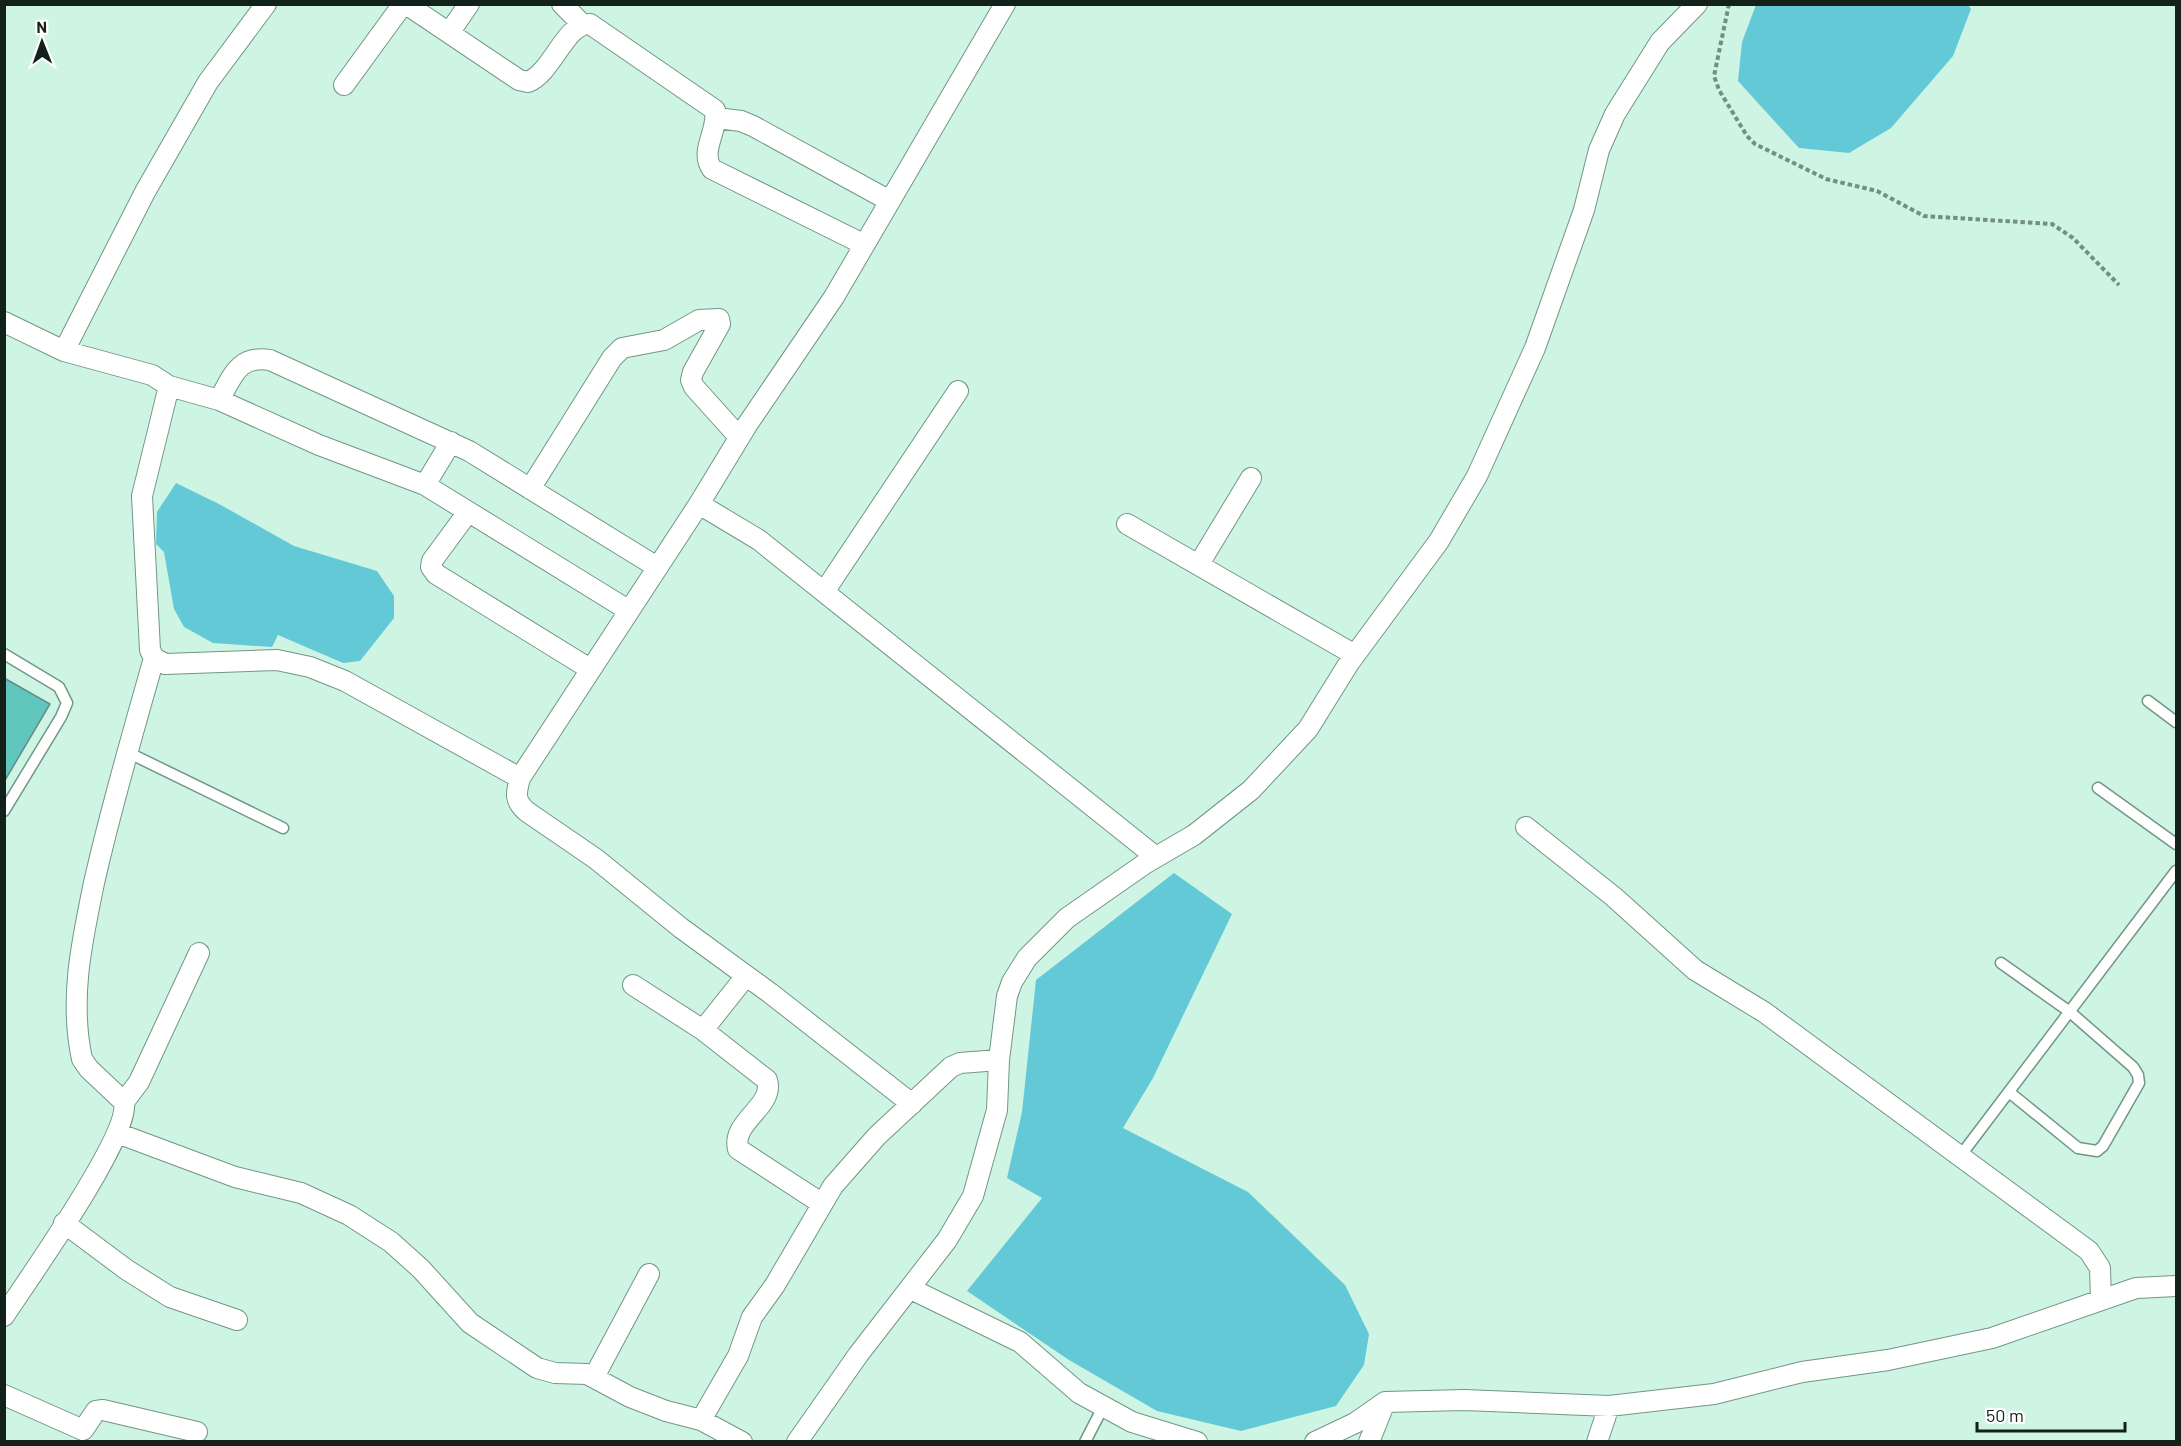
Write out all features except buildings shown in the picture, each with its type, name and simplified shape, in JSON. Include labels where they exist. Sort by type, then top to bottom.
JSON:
[{"type":"street","points":[[64,351],[145,192],[208,82],[266,4]]},
{"type":"street","points":[[344,85],[404,4],[519,80],[528,82],[543,72],[574,30],[582,24],[590,24],[708,102],[715,110],[717,118],[707,152],[707,162],[712,169],[863,244]]},
{"type":"street","points":[[449,33],[469,4]]},
{"type":"street","points":[[562,4],[582,24]]},
{"type":"street","points":[[912,1104],[681,928],[596,859],[526,811],[516,799],[519,778],[699,504],[739,438],[834,297],[888,200],[1005,4]]},
{"type":"street","points":[[797,1442],[858,1355],[947,1240],[979,1181],[997,1110],[999,1060],[1007,996],[1012,981],[1028,958],[1067,918],[1156,856],[1194,835],[1251,790],[1308,729],[1355,656],[1439,541],[1474,482],[1535,348],[1584,210],[1599,150],[1615,114],[1660,42],[1697,4]]},
{"type":"street","points":[[717,118],[741,121],[753,126],[888,200]]},
{"type":"street","points":[[531,489],[617,353],[622,348],[675,336],[699,320],[719,319],[720,324],[691,380],[694,387],[739,438]]},
{"type":"street","points":[[4,322],[64,351],[152,375],[169,386],[219,400],[319,445],[425,484],[628,610]]},
{"type":"street","points":[[219,400],[240,365],[256,357],[270,360],[451,442],[657,567]]},
{"type":"street","points":[[169,386],[145,480],[141,515],[150,650],[154,658],[165,664],[277,660],[310,667],[345,681],[519,778]]},
{"type":"street","points":[[824,592],[958,391]]},
{"type":"street","points":[[425,484],[451,442]]},
{"type":"street","points":[[1199,564],[1251,478]]},
{"type":"street","points":[[699,504],[754,537],[1156,856]]},
{"type":"street","points":[[468,512],[432,561],[431,567],[436,574],[590,669]]},
{"type":"street","points":[[1126,524],[1199,564],[1355,656]]},
{"type":"street","points":[[124,1102],[88,1069],[82,1059],[76,987],[82,939],[111,807],[154,658]]},
{"type":"street","points":[[1526,827],[1614,897],[1695,970],[1764,1012],[2089,1251],[2100,1268],[2101,1300]]},
{"type":"street","points":[[4,1316],[64,1223],[117,1133],[124,1117],[124,1102],[139,1082],[199,953]]},
{"type":"street","points":[[703,1030],[746,976]]},
{"type":"street","points":[[633,985],[703,1030],[760,1074],[768,1086],[767,1094],[739,1132],[736,1141],[738,1149],[821,1203]]},
{"type":"street","points":[[701,1420],[738,1356],[752,1317],[774,1285],[821,1203],[877,1136],[951,1067],[999,1060]]},
{"type":"street","points":[[117,1133],[235,1177],[301,1193],[349,1215],[391,1242],[422,1269],[477,1328],[537,1368],[555,1373],[594,1377],[630,1397],[701,1420],[742,1442]]},
{"type":"street","points":[[64,1223],[127,1270],[170,1296],[237,1320]]},
{"type":"street","points":[[594,1377],[649,1274]]},
{"type":"street","points":[[1315,1442],[1355,1423],[1385,1402],[1464,1400],[1609,1406],[1734,1391],[1802,1372],[1888,1360],[1978,1341],[2149,1285],[2176,1286]]},
{"type":"street","points":[[911,1289],[1020,1342],[1034,1351],[1066,1383],[1103,1407],[1146,1427],[1197,1442]]},
{"type":"street","points":[[4,1395],[83,1430],[96,1411],[103,1410],[196,1432]]},
{"type":"street","points":[[1369,1442],[1385,1402]]},
{"type":"street","points":[[1598,1442],[1609,1406]]},
{"type":"lane","points":[[4,654],[59,687],[67,703],[61,717],[4,811]]},
{"type":"lane","points":[[2148,701],[2176,722]]},
{"type":"lane","points":[[127,752],[283,828]]},
{"type":"lane","points":[[2098,788],[2176,844]]},
{"type":"lane","points":[[1961,1155],[2176,872]]},
{"type":"lane","points":[[2001,963],[2070,1012],[2138,1075],[2136,1091],[2103,1146],[2097,1151],[2089,1152],[2078,1148],[2009,1092]]},
{"type":"lane","points":[[1085,1442],[1103,1407]]},
{"type":"path","points":[[1729,4],[1714,76],[1719,90],[1747,136],[1755,144],[1826,179],[1878,191],[1924,216],[2052,224],[2073,238],[2119,285]]},
{"type":"water","points":[[1967,4],[1971,9],[1953,56],[1891,128],[1849,153],[1799,148],[1738,81],[1742,42],[1756,5]]},
{"type":"water","points":[[176,483],[294,546],[377,571],[394,596],[394,618],[360,661],[343,663],[278,635],[272,647],[213,643],[184,627],[174,609],[164,552],[156,544],[157,512]]},
{"type":"water","points":[[1174,873],[1232,914],[1153,1078],[1123,1128],[1248,1192],[1345,1285],[1369,1334],[1364,1365],[1336,1406],[1241,1431],[1157,1411],[1069,1360],[967,1291],[1042,1198],[1007,1178],[1022,1112],[1036,980]]}]
